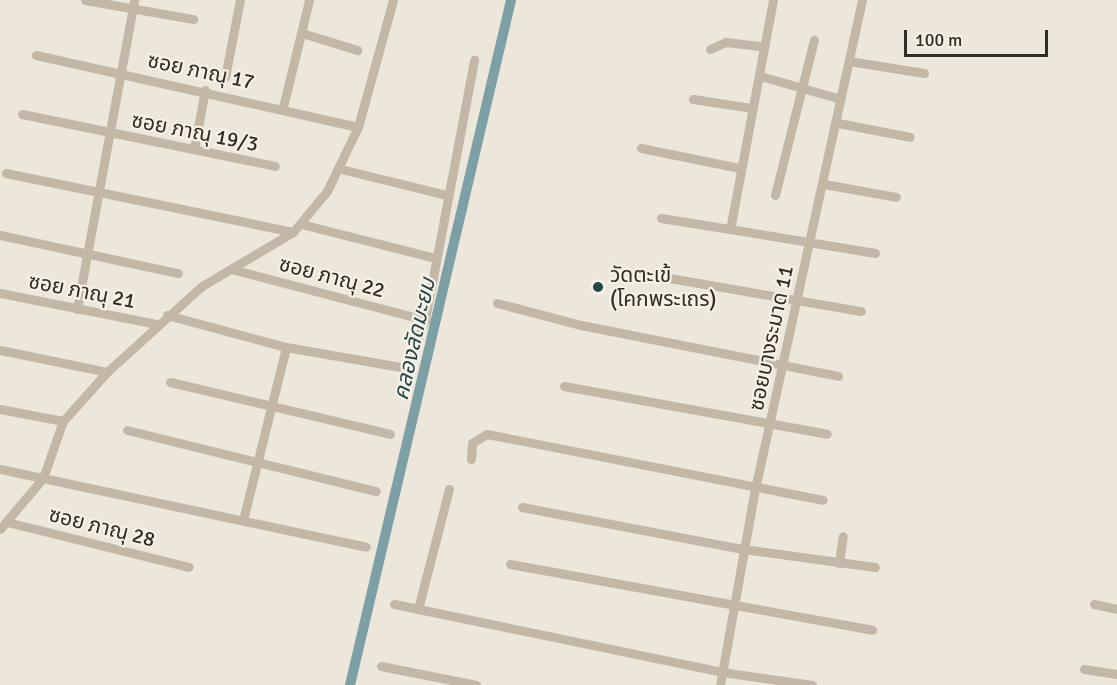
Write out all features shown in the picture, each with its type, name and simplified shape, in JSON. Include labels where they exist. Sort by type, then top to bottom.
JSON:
[{"type":"street","points":[[85,0],[133,4],[193,19]]},
{"type":"street","points":[[225,76],[240,0]]},
{"type":"street","points":[[283,107],[309,0]]},
{"type":"street","points":[[3,526],[43,478],[63,421],[107,372],[167,315],[231,269],[293,232],[301,224],[341,170],[358,127],[393,0]]},
{"type":"street","points":[[730,228],[739,168],[760,76],[773,0]]},
{"type":"street","name":"ซอยบางระมาด 11","points":[[720,685],[742,549],[786,366],[862,0]]},
{"type":"street","points":[[77,309],[133,4]]},
{"type":"street","points":[[302,33],[357,50]]},
{"type":"street","points":[[775,195],[798,90],[814,40]]},
{"type":"street","points":[[710,49],[726,42],[764,47]]},
{"type":"street","name":"ซอย ภาณุ 17","points":[[36,55],[283,107],[358,127]]},
{"type":"street","points":[[167,315],[286,347],[401,370],[415,357],[425,320],[446,195],[474,60]]},
{"type":"street","points":[[849,61],[924,73]]},
{"type":"street","points":[[760,76],[798,90],[842,99]]},
{"type":"street","points":[[194,149],[205,90]]},
{"type":"street","points":[[693,99],[752,108]]},
{"type":"street","name":"ซอย ภาณุ 19/3","points":[[22,114],[275,166]]},
{"type":"street","points":[[838,123],[910,137]]},
{"type":"street","points":[[641,148],[739,168]]},
{"type":"street","points":[[341,170],[446,195]]},
{"type":"street","points":[[6,173],[293,232]]},
{"type":"street","points":[[824,184],[896,197]]},
{"type":"street","points":[[661,218],[875,253]]},
{"type":"street","points":[[301,224],[435,258]]},
{"type":"street","points":[[0,235],[178,273]]},
{"type":"street","name":"ซอย ภาณุ 22","points":[[231,269],[425,320]]},
{"type":"street","points":[[646,274],[798,303],[861,311]]},
{"type":"street","name":"ซอย ภาณุ 21","points":[[0,293],[157,324]]},
{"type":"street","points":[[496,303],[838,376]]},
{"type":"street","points":[[243,520],[286,347]]},
{"type":"street","points":[[0,350],[107,372]]},
{"type":"street","points":[[170,382],[390,434]]},
{"type":"street","points":[[564,386],[770,427],[827,434]]},
{"type":"street","points":[[0,409],[63,421]]},
{"type":"street","points":[[127,430],[376,491]]},
{"type":"street","points":[[471,459],[472,443],[488,434],[755,489],[823,500]]},
{"type":"street","points":[[0,469],[366,548]]},
{"type":"street","points":[[418,609],[448,489]]},
{"type":"street","points":[[522,507],[742,549],[875,567]]},
{"type":"street","name":"ซอย ภาณุ 28","points":[[3,526],[189,567]]},
{"type":"street","points":[[839,563],[843,536]]},
{"type":"street","points":[[510,564],[732,608],[872,630]]},
{"type":"street","points":[[394,604],[722,672],[812,685]]},
{"type":"street","points":[[1094,604],[1117,609]]},
{"type":"street","points":[[381,666],[461,684],[476,685]]},
{"type":"street","points":[[1084,669],[1117,674]]},
{"type":"waterway","name":"คลองลัดมะยม","points":[[350,685],[511,0]]},
{"type":"place","name":"วัดตะเข้ (โคกพระเถร)","points":[[598,287]]}]
